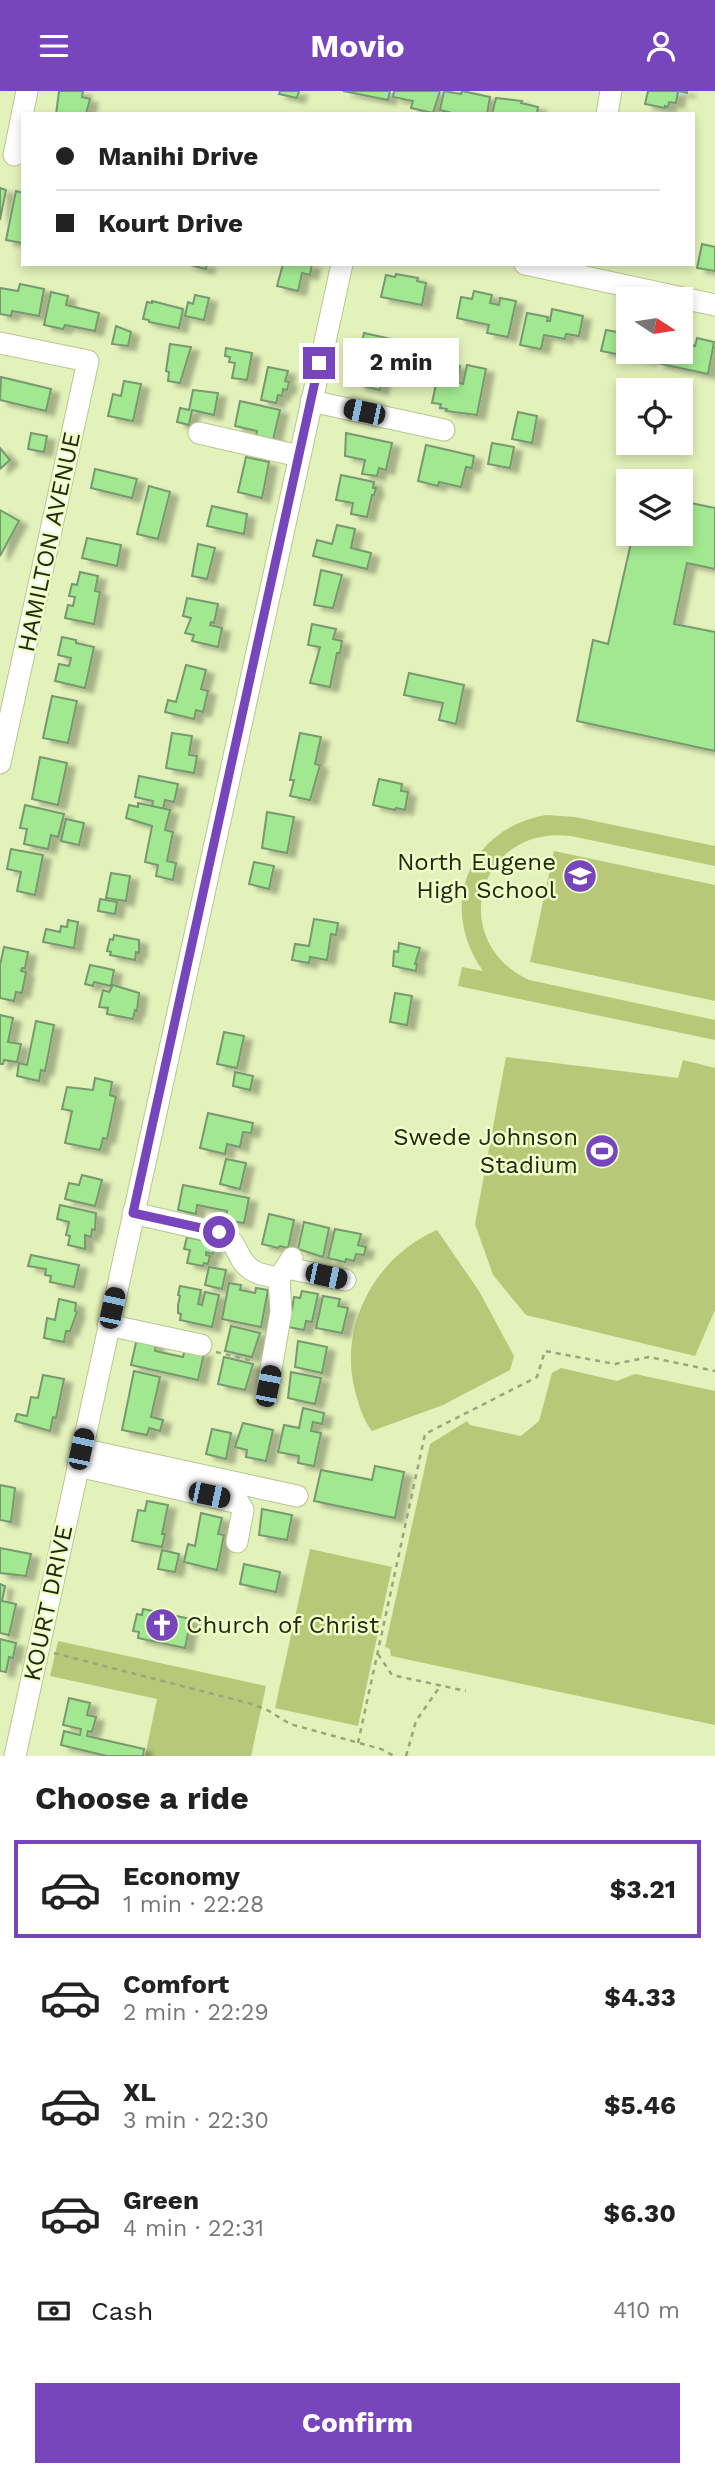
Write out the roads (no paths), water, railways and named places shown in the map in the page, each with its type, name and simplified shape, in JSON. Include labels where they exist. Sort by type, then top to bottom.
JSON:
[{"type":"street","points":[[22,112],[27,91]]},
{"type":"street","points":[[607,112],[610,91]]},
{"type":"street","points":[[12,155],[21,117]]},
{"type":"street","name":"KOURT DRIVE","points":[[15,1756],[342,266]]},
{"type":"street","points":[[545,266],[575,269],[715,305]]},
{"type":"street","name":"HAMILTON AVENUE","points":[[0,343],[88,361],[3,736],[0,763]]},
{"type":"street","points":[[311,401],[444,430]]},
{"type":"street","points":[[199,433],[299,456]]},
{"type":"street","points":[[133,1213],[224,1234],[232,1240],[242,1260],[254,1272],[286,1268],[345,1280]]},
{"type":"street","points":[[268,1386],[286,1268]]},
{"type":"street","points":[[108,1325],[201,1345]]},
{"type":"street","points":[[79,1458],[297,1496]]},
{"type":"street","points":[[79,1458],[239,1503],[243,1510],[237,1542]]},
{"type":"place","name":"North Eugene High School","points":[[580,876]]},
{"type":"place","name":"Swede Johnson Stadium","points":[[602,1151]]},
{"type":"place","name":"Church of Christ","points":[[162,1625]]}]
